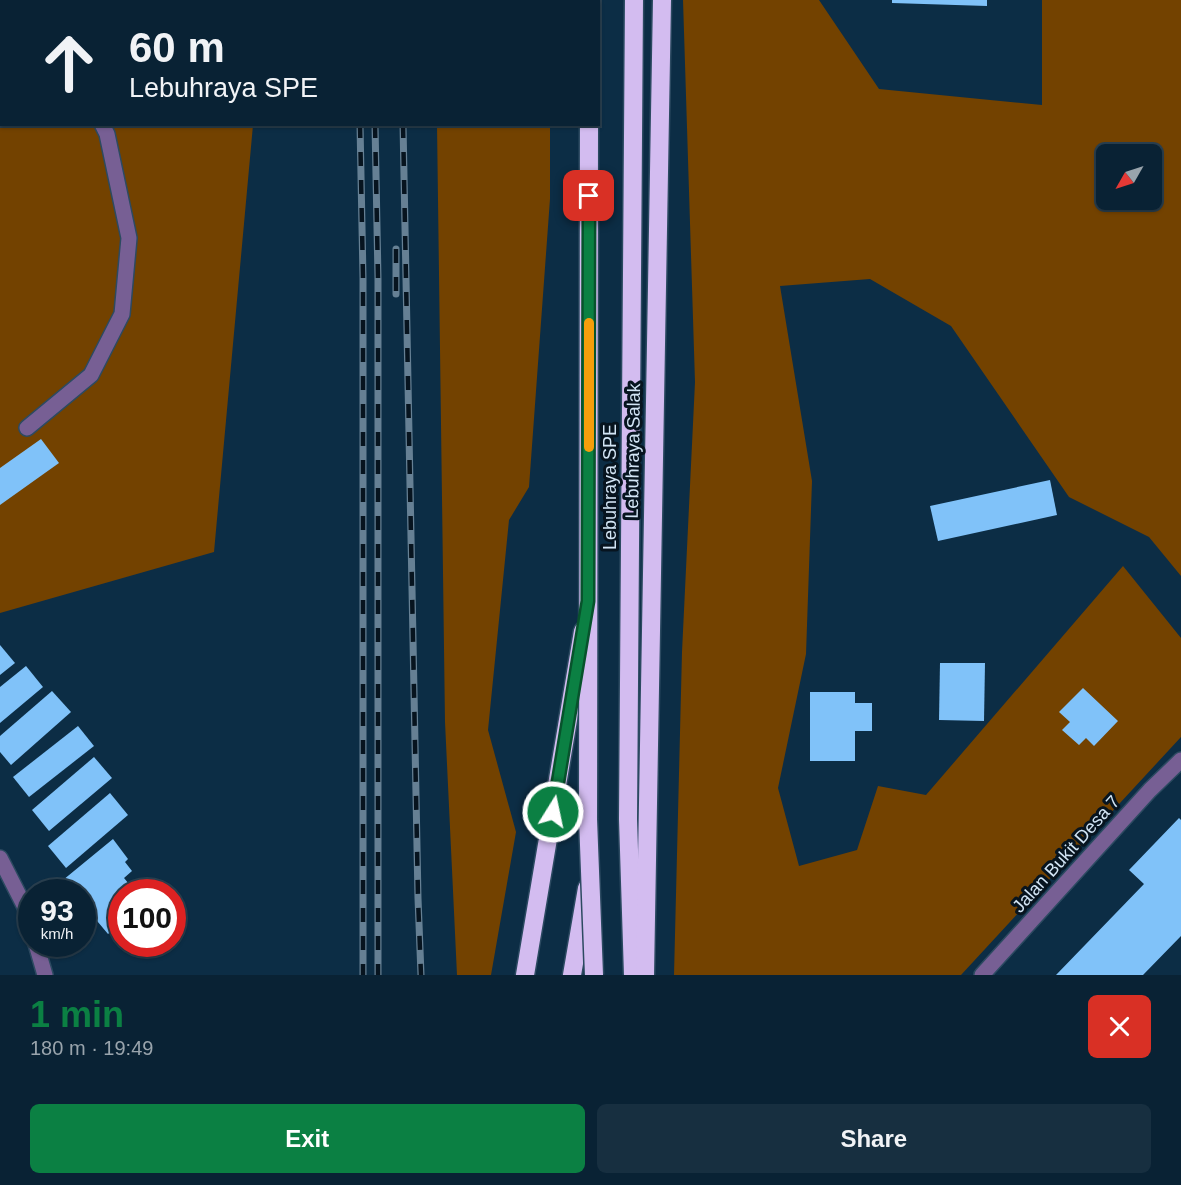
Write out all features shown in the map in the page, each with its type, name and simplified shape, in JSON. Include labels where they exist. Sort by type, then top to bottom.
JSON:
[{"type":"highway","name":"Lebuhraya SPE","points":[[633,975],[628,819],[634,0]]},
{"type":"highway","name":"Lebuhraya Salak","points":[[645,975],[662,0]]},
{"type":"highway","name":"Lebuhraya SPE","points":[[588,126],[588,819],[592,975]]},
{"type":"highway","points":[[588,126],[592,975]]},
{"type":"highway","points":[[525,975],[588,601]]},
{"type":"highway","points":[[572,975],[593,853]]},
{"type":"street","points":[[27,428],[91,375],[122,314],[129,238],[107,134],[103,126]]},
{"type":"street","name":"Jalan Bukit Desa 7","points":[[982,975],[1150,790],[1181,760]]},
{"type":"street","points":[[0,858],[18,895]]},
{"type":"street","points":[[40,957],[45,975]]},
{"type":"shaded area","points":[[683,0],[819,0],[879,89],[1042,105],[1042,0],[1181,0],[1181,576],[1149,537],[1069,497],[951,326],[870,279],[780,286],[812,481],[806,654],[778,788],[799,866],[857,850],[878,786],[926,795],[1123,566],[1181,638],[1181,737],[961,975],[674,975],[682,652],[695,382]]},
{"type":"shaded area","points":[[0,126],[253,126],[214,552],[0,613]]},
{"type":"shaded area","points":[[437,126],[550,126],[550,199],[529,487],[509,520],[488,730],[516,832],[491,975],[457,975],[445,722]]},
{"type":"building","points":[[892,0],[987,0],[987,6],[892,3]]},
{"type":"building","points":[[41,439],[59,463],[0,505],[0,468]]},
{"type":"building","points":[[1050,480],[1057,515],[938,541],[930,506]]},
{"type":"building","points":[[0,645],[15,663],[0,675]]},
{"type":"building","points":[[940,663],[985,663],[984,721],[939,720]]},
{"type":"building","points":[[26,666],[43,687],[0,723],[0,687]]},
{"type":"building","points":[[1083,688],[1118,721],[1094,746],[1086,738],[1079,745],[1062,730],[1070,722],[1059,712]]},
{"type":"building","points":[[52,691],[71,712],[11,765],[0,752],[0,736]]},
{"type":"building","points":[[810,692],[855,692],[855,703],[872,703],[872,731],[855,731],[855,761],[810,761]]},
{"type":"building","points":[[78,726],[94,746],[29,797],[13,777]]},
{"type":"building","points":[[94,757],[112,778],[49,831],[32,810]]},
{"type":"building","points":[[110,793],[128,815],[66,868],[48,846]]},
{"type":"building","points":[[1179,818],[1181,820],[1181,936],[1143,975],[1056,975],[1144,884],[1129,870]]},
{"type":"building","points":[[113,839],[128,859],[125,862],[132,871],[125,879],[108,879],[108,934],[96,920],[96,879],[64,879]]},
{"type":"railway","points":[[360,126],[363,278],[363,975]]},
{"type":"railway","points":[[375,126],[378,278],[378,975]]},
{"type":"railway","points":[[403,126],[421,975]]},
{"type":"railway","points":[[396,249],[396,294]]},
{"type":"slow traffic","points":[[589,323],[589,447]]},
{"type":"route","points":[[553,812],[588,601],[589,196]]}]
